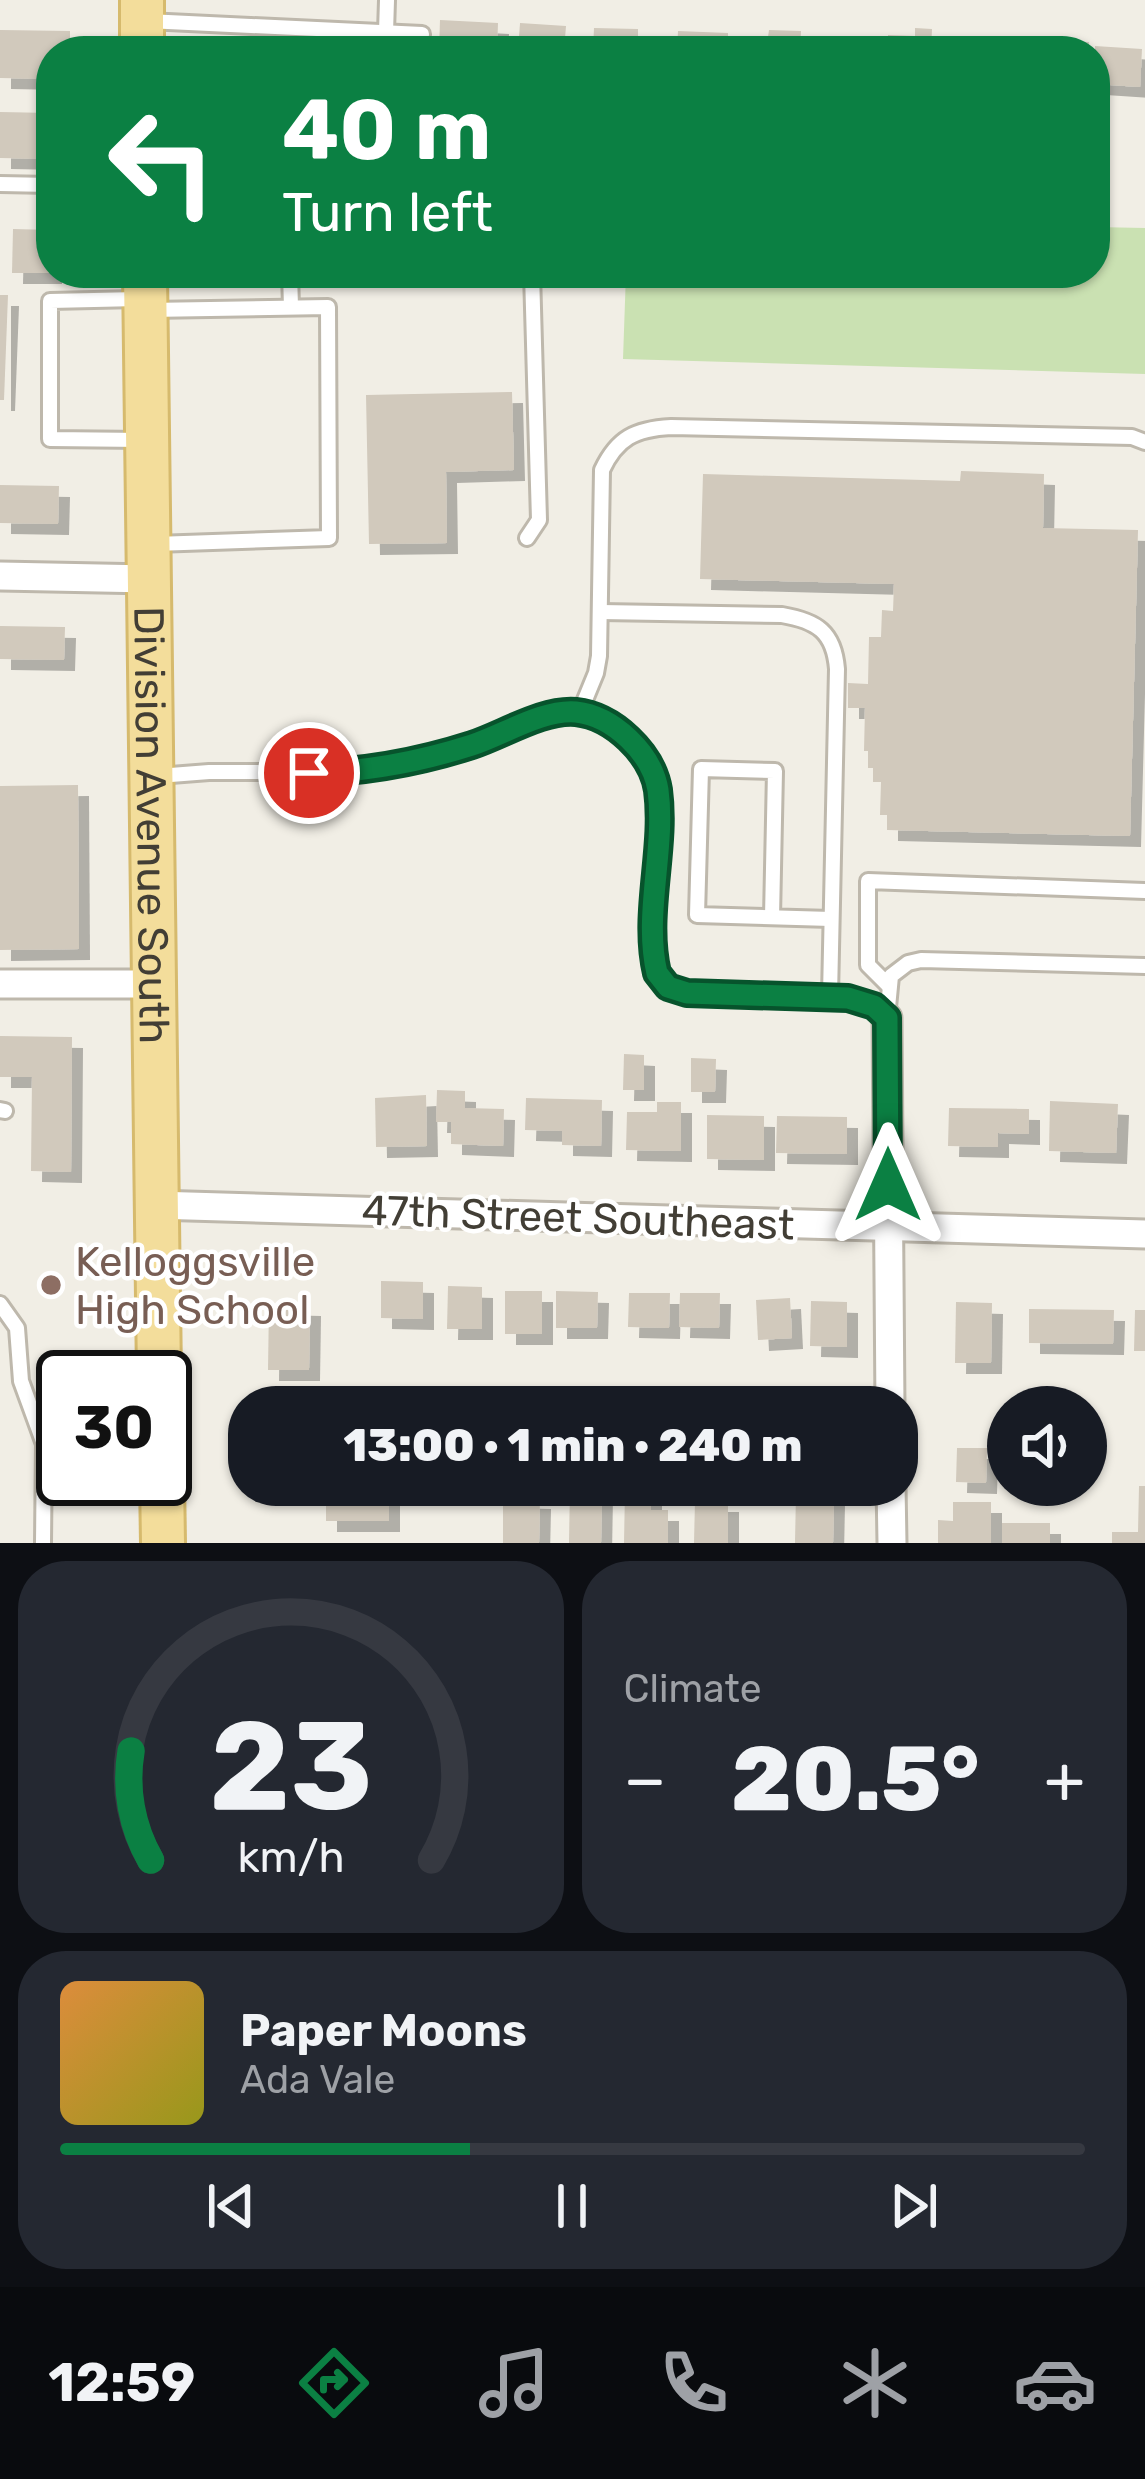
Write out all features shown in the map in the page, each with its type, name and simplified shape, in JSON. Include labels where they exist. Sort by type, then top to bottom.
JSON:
[{"type":"main road","name":"Division Avenue South","points":[[146,294],[159,1350]]},
{"type":"main road","points":[[162,1506],[163,1543]]},
{"type":"street","points":[[0,576],[150,562]]},
{"type":"street","points":[[0,984],[155,984]]},
{"type":"street","points":[[887,1018],[890,1386]]},
{"type":"street","name":"47th Street Southeast","points":[[155,1205],[1145,1234]]},
{"type":"street","points":[[891,1506],[892,1543]]},
{"type":"lane","points":[[386,32],[387,0]]},
{"type":"lane","points":[[142,24],[422,36]]},
{"type":"lane","points":[[0,184],[36,184]]},
{"type":"lane","points":[[290,288],[291,307]]},
{"type":"lane","points":[[527,538],[538,520],[532,288]]},
{"type":"lane","points":[[148,440],[50,440],[50,301],[146,294],[328,307],[329,538],[150,562]]},
{"type":"lane","points":[[580,712],[596,674],[602,612],[602,470],[610,452],[628,434],[671,427],[1132,437],[1145,442]]},
{"type":"lane","points":[[602,612],[782,616],[811,621],[831,638],[837,669],[830,996]]},
{"type":"lane","points":[[152,777],[353,772],[472,745],[549,717],[580,712],[603,721],[632,742],[655,777],[655,955],[662,981],[687,993],[861,1000],[887,1018]]},
{"type":"lane","points":[[772,917],[775,772],[701,769],[697,915],[831,919]]},
{"type":"lane","points":[[888,986],[868,965],[868,881],[1145,891]]},
{"type":"lane","points":[[887,1018],[888,986],[898,969],[922,960],[1145,966]]},
{"type":"lane","points":[[0,1304],[17,1328],[20,1382],[44,1444],[44,1543]]},
{"type":"green space","points":[[1110,227],[1145,228],[1145,374],[623,359],[625,288],[1110,288]]},
{"type":"building","points":[[440,20],[498,23],[498,36],[439,36]]},
{"type":"building","points":[[520,23],[566,26],[565,36],[519,36]]},
{"type":"building","points":[[594,28],[638,29],[638,36],[594,36]]},
{"type":"building","points":[[915,28],[932,29],[932,36],[915,36]]},
{"type":"building","points":[[0,30],[70,31],[70,36],[36,36],[36,79],[0,78]]},
{"type":"building","points":[[769,30],[801,31],[801,36],[768,36]]},
{"type":"building","points":[[678,31],[728,33],[728,36],[678,36]]},
{"type":"building","points":[[1110,47],[1142,49],[1140,87],[1110,85]]},
{"type":"building","points":[[0,112],[36,113],[36,159],[0,158]]},
{"type":"building","points":[[13,229],[36,230],[36,273],[12,273]]},
{"type":"building","points":[[0,295],[8,295],[4,400],[0,400]]},
{"type":"building","points":[[512,392],[514,470],[446,472],[447,543],[369,544],[366,395]]},
{"type":"building","points":[[961,471],[1044,474],[1043,528],[1138,530],[1130,836],[887,830],[887,815],[880,815],[881,782],[873,782],[873,768],[868,768],[868,751],[864,751],[865,708],[848,708],[848,683],[868,684],[869,637],[881,637],[882,610],[893,611],[894,584],[700,579],[703,474],[960,481]]},
{"type":"building","points":[[0,485],[59,486],[58,524],[0,523]]},
{"type":"building","points":[[0,626],[65,627],[64,660],[0,659]]},
{"type":"building","points":[[78,785],[79,949],[0,950],[0,786]]},
{"type":"building","points":[[0,1036],[72,1037],[71,1172],[31,1171],[32,1077],[0,1077]]},
{"type":"building","points":[[624,1054],[644,1055],[644,1090],[623,1090]]},
{"type":"building","points":[[691,1058],[716,1059],[715,1092],[691,1092]]},
{"type":"building","points":[[437,1090],[465,1091],[465,1108],[504,1109],[503,1146],[451,1144],[451,1122],[436,1122]]},
{"type":"building","points":[[426,1095],[427,1146],[376,1147],[375,1098]]},
{"type":"building","points":[[526,1098],[602,1100],[601,1146],[562,1145],[562,1131],[525,1130]]},
{"type":"building","points":[[1050,1101],[1118,1104],[1116,1153],[1049,1151]]},
{"type":"building","points":[[657,1102],[681,1102],[681,1151],[626,1150],[627,1112],[657,1112]]},
{"type":"building","points":[[949,1108],[1029,1109],[1029,1134],[998,1133],[998,1147],[948,1146]]},
{"type":"building","points":[[707,1115],[764,1116],[764,1160],[707,1159]]},
{"type":"building","points":[[777,1116],[847,1117],[847,1154],[776,1153]]},
{"type":"building","points":[[381,1281],[423,1282],[423,1319],[381,1318]]},
{"type":"building","points":[[448,1286],[482,1287],[482,1329],[447,1329]]},
{"type":"building","points":[[505,1291],[542,1291],[542,1334],[505,1334]]},
{"type":"building","points":[[556,1291],[598,1292],[597,1328],[556,1328]]},
{"type":"building","points":[[629,1293],[670,1293],[669,1328],[628,1327]]},
{"type":"building","points":[[680,1293],[720,1293],[719,1328],[679,1327]]},
{"type":"building","points":[[790,1298],[792,1338],[758,1340],[756,1300]]},
{"type":"building","points":[[811,1301],[847,1302],[847,1347],[810,1346]]},
{"type":"building","points":[[956,1302],[992,1303],[991,1363],[955,1363]]},
{"type":"building","points":[[269,1304],[310,1305],[309,1370],[268,1370]]},
{"type":"building","points":[[1029,1309],[1114,1310],[1113,1344],[1029,1343]]},
{"type":"building","points":[[1135,1310],[1145,1310],[1145,1351],[1134,1351]]},
{"type":"building","points":[[957,1448],[987,1448],[986,1483],[956,1482]]},
{"type":"building","points":[[1139,1486],[1145,1486],[1145,1543],[1112,1543],[1112,1532],[1138,1532]]},
{"type":"building","points":[[953,1502],[987,1502],[991,1543],[938,1543],[938,1520],[953,1521]]},
{"type":"building","points":[[326,1506],[389,1506],[389,1521],[326,1521]]},
{"type":"building","points":[[503,1506],[540,1506],[539,1543],[503,1543]]},
{"type":"building","points":[[570,1506],[602,1506],[601,1543],[569,1543]]},
{"type":"building","points":[[625,1506],[668,1510],[668,1543],[624,1543]]},
{"type":"building","points":[[695,1506],[728,1506],[728,1543],[694,1543]]},
{"type":"building","points":[[796,1506],[834,1506],[833,1543],[795,1543]]},
{"type":"building","points":[[1002,1523],[1050,1523],[1050,1543],[1002,1543]]},
{"type":"place","name":"Kelloggsville High School","points":[[51,1285]]},
{"type":"route","points":[[309,773],[353,772],[436,754],[569,712],[603,721],[620,732],[644,755],[658,792],[657,973],[668,987],[687,993],[830,996],[874,1006],[887,1018],[888,1185]]}]
